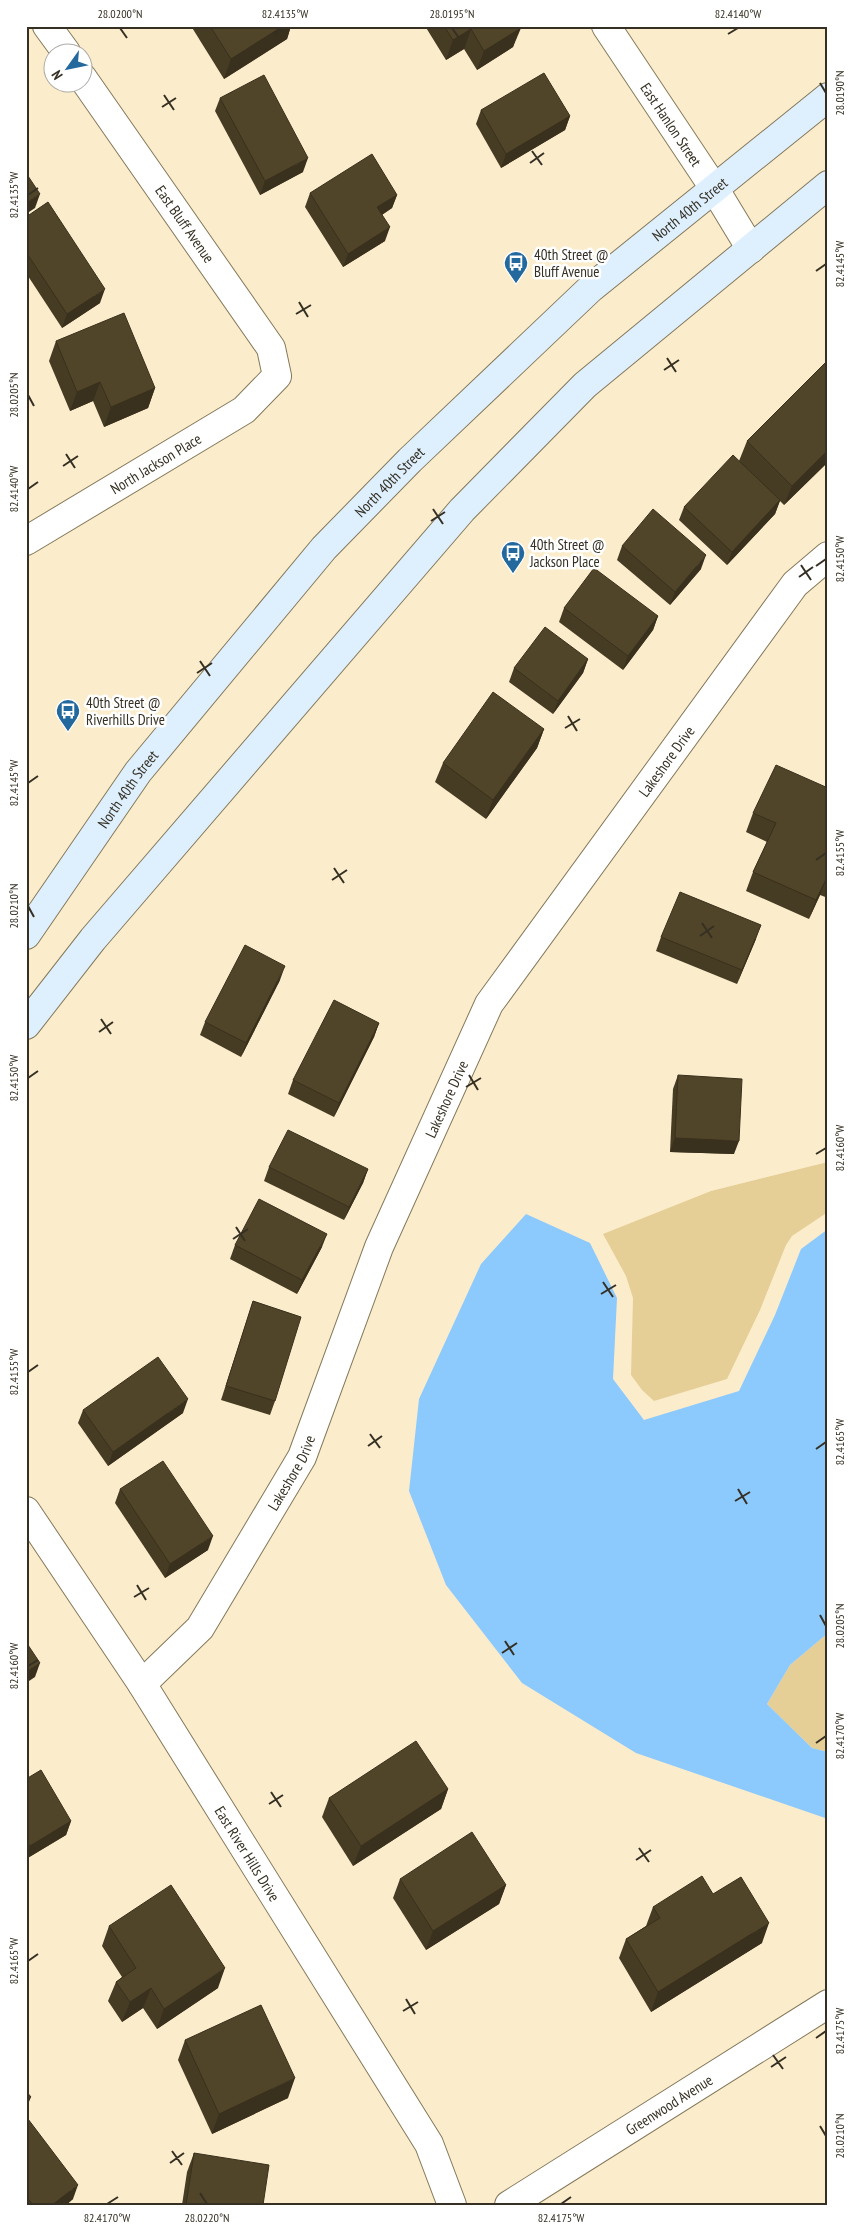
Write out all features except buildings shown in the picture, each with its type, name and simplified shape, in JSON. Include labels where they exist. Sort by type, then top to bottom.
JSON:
[{"type":"main road","name":"North 40th Street","points":[[26,935],[138,772],[324,548],[410,460],[591,288],[828,97]]},
{"type":"main road","points":[[26,1025],[93,939],[462,510],[585,385],[828,185]]},
{"type":"street","points":[[47,26],[59,42]]},
{"type":"street","name":"East Hanlon Street","points":[[606,26],[714,188],[751,249]]},
{"type":"street","name":"East Bluff Avenue","points":[[92,91],[271,348],[277,376]]},
{"type":"street","name":"North Jackson Place","points":[[26,541],[244,410],[277,376]]},
{"type":"street","name":"Lakeshore Drive","points":[[142,1684],[200,1628],[302,1457],[379,1247],[489,1004],[796,584],[828,556]]},
{"type":"street","name":"East River Hills Drive","points":[[26,1512],[142,1684],[428,2144],[452,2205]]},
{"type":"street","name":"Greenwood Avenue","points":[[509,2205],[828,2004]]},
{"type":"shaded area","points":[[828,1162],[828,1212],[792,1236],[786,1245],[760,1310],[727,1379],[654,1401],[642,1390],[631,1375],[633,1298],[626,1276],[603,1234],[711,1191]]},
{"type":"shaded area","points":[[828,1633],[828,1752],[812,1748],[767,1704],[790,1665]]},
{"type":"water","points":[[526,1214],[590,1243],[617,1298],[613,1379],[644,1420],[739,1391],[775,1315],[801,1249],[828,1229],[828,1633],[790,1665],[767,1704],[812,1748],[828,1752],[828,1819],[636,1753],[522,1683],[446,1585],[409,1491],[419,1399],[481,1264]]},
{"type":"place","name":"40th Street @ Bluff Avenue","points":[[516,284]]},
{"type":"place","name":"40th Street @ Jackson Place","points":[[513,574]]},
{"type":"place","name":"40th Street @ Riverhills Drive","points":[[68,732]]}]
